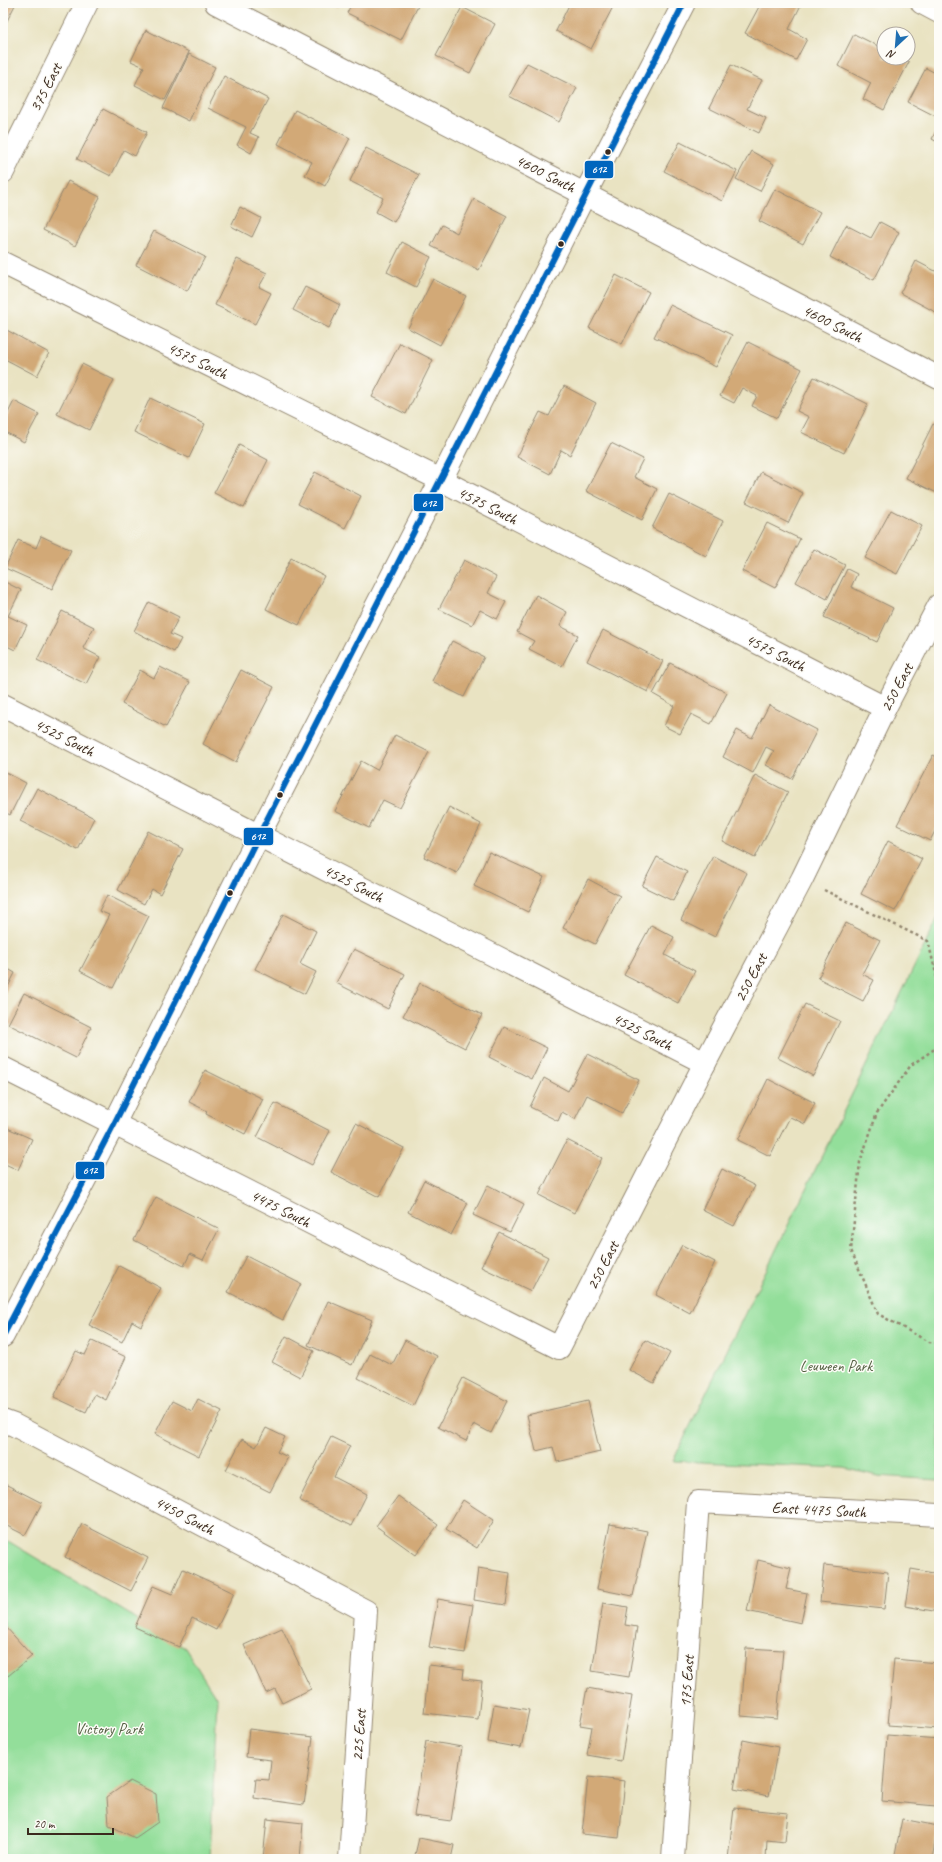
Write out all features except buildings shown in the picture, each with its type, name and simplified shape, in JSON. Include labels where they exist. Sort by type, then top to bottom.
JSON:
[{"type":"street","name":"375 East","points":[[3,172],[87,3]]},
{"type":"street","name":"4600 South","points":[[216,3],[939,378]]},
{"type":"street","points":[[3,1336],[114,1124],[259,835],[441,480],[585,194],[684,3]]},
{"type":"street","points":[[922,3],[939,12]]},
{"type":"street","name":"4575 South","points":[[3,263],[441,480],[885,708]]},
{"type":"street","name":"250 East","points":[[559,1348],[705,1062],[802,879],[885,708],[939,605]]},
{"type":"street","name":"4525 South","points":[[3,705],[705,1062]]},
{"type":"street","name":"4475 South","points":[[3,1068],[559,1348]]},
{"type":"street","name":"4450 South","points":[[3,1421],[366,1611]]},
{"type":"street","name":"East 4475 South","points":[[698,1502],[939,1515]]},
{"type":"street","name":"175 East","points":[[673,1859],[698,1502]]},
{"type":"street","name":"225 East","points":[[350,1859],[366,1611]]},
{"type":"path","points":[[824,890],[928,940],[939,986]]},
{"type":"path","points":[[939,1046],[911,1065],[877,1113],[860,1162],[851,1250],[878,1314],[930,1342],[939,1343]]},
{"type":"green space","name":"Leuween Park","points":[[939,916],[939,1480],[878,1476],[844,1468],[673,1461]]},
{"type":"green space","name":"Victory Park","points":[[3,1538],[185,1648],[217,1699],[210,1859],[3,1859]]},
{"type":"transit line","name":"612","points":[[3,1336],[114,1124],[259,835],[684,3]]}]
